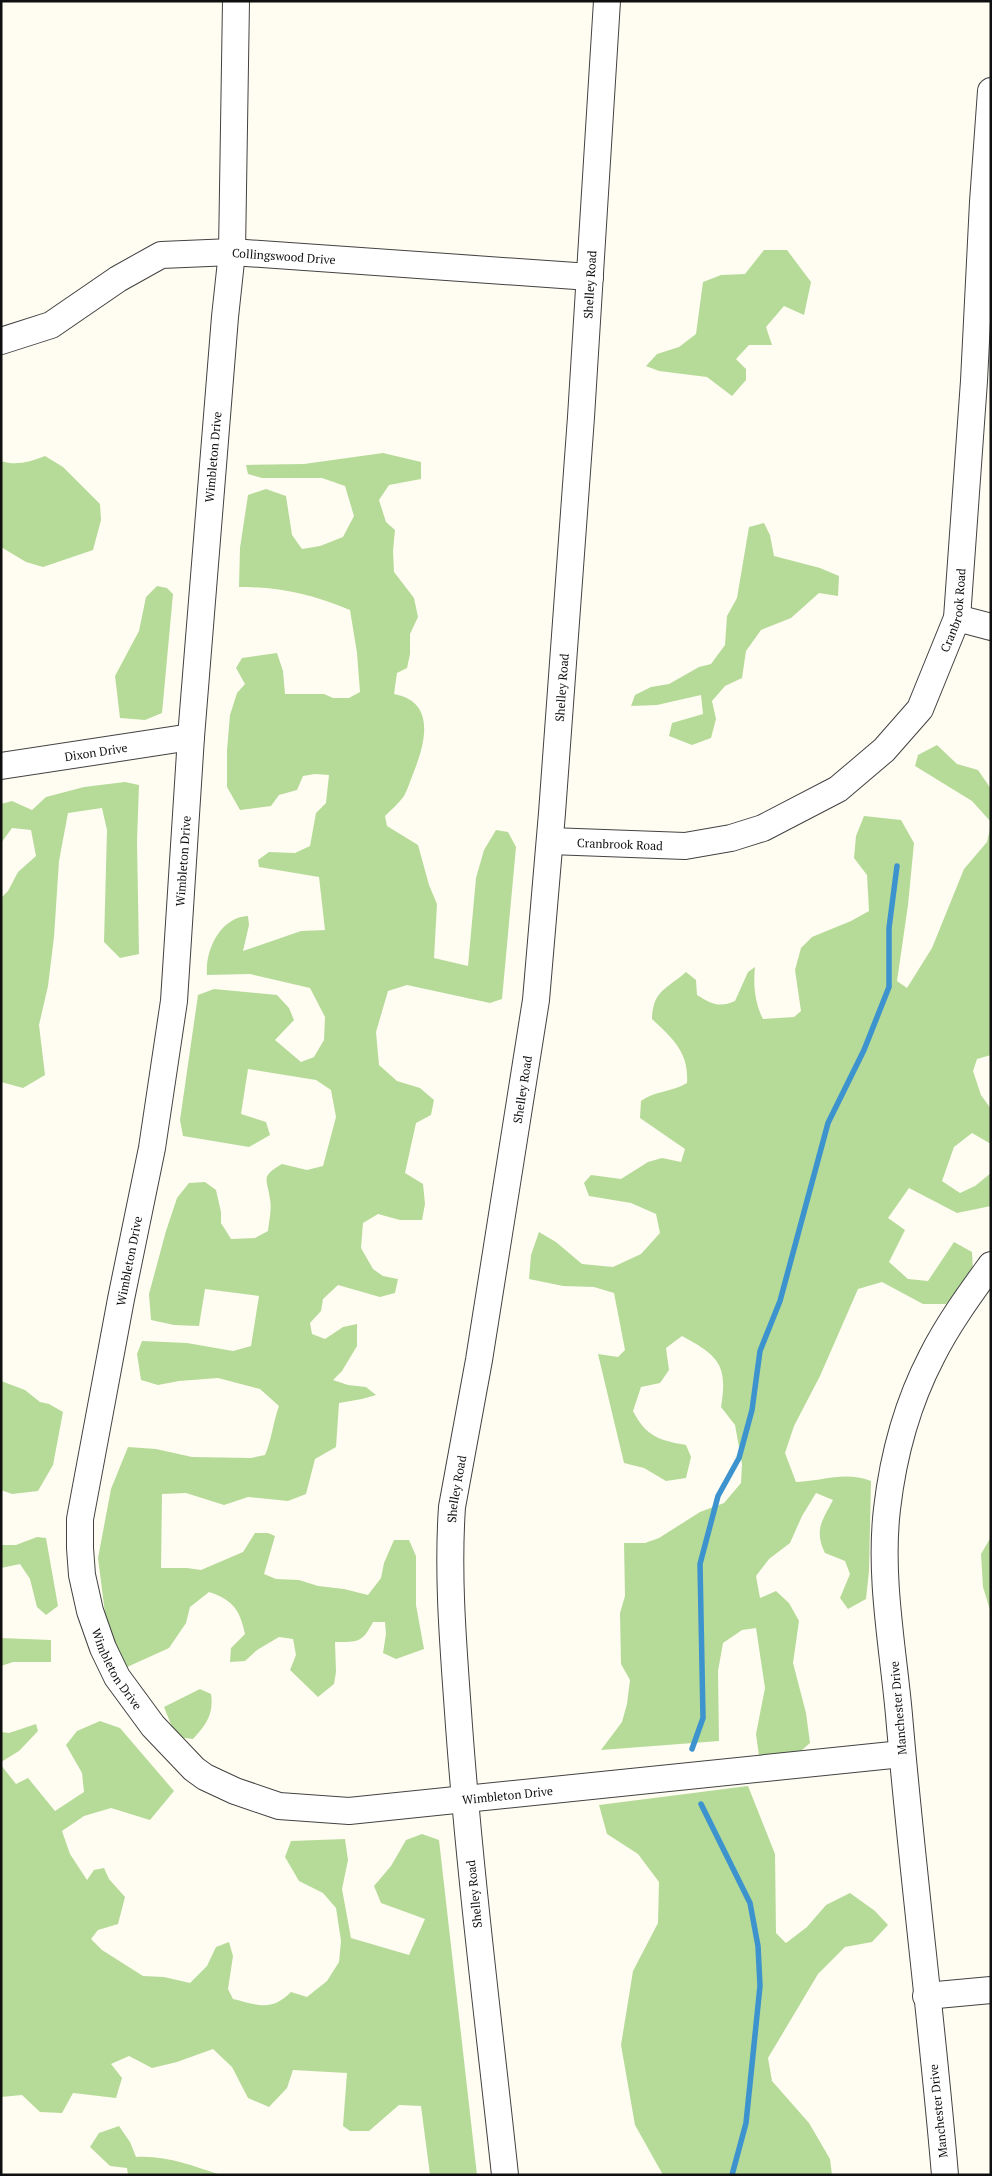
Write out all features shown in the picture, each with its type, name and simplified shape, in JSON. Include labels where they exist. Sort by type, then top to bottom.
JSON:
[{"type":"street","name":"Wimbleton Drive","points":[[236,1],[232,252],[225,316],[191,738],[174,1001],[152,1148],[121,1299],[80,1519],[82,1575],[90,1611],[103,1648],[124,1688],[152,1726],[194,1769],[205,1777],[234,1791],[279,1806],[301,1809],[349,1810],[464,1800],[902,1754]]},
{"type":"street","name":"Shelley Road","points":[[505,2175],[464,1800],[450,1566],[452,1507],[479,1360],[536,1000],[550,841],[590,277],[607,1]]},
{"type":"street","name":"Cranbrook Road","points":[[550,841],[684,846],[722,839],[764,828],[838,789],[884,750],[920,709],[957,618],[974,381],[991,91]]},
{"type":"street","name":"Collingswood Drive","points":[[1,341],[51,325],[118,279],[161,255],[232,252],[590,277]]},
{"type":"street","points":[[957,618],[991,627]]},
{"type":"street","name":"Dixon Drive","points":[[1,766],[191,738]]},
{"type":"street","name":"Manchester Drive","points":[[945,2175],[926,1996],[920,1914],[902,1754],[885,1563],[887,1509],[894,1469],[911,1407],[931,1357],[945,1332],[991,1265]]},
{"type":"street","points":[[926,1996],[991,1990]]},
{"type":"green space","points":[[764,250],[787,250],[811,282],[804,315],[784,306],[766,327],[772,345],[749,345],[736,359],[746,369],[746,380],[732,396],[707,377],[659,371],[646,366],[657,354],[679,347],[696,334],[703,282],[721,275],[745,274]]},
{"type":"green space","points":[[383,453],[421,462],[421,479],[389,485],[379,500],[386,522],[395,530],[394,572],[414,598],[418,617],[410,634],[410,654],[407,668],[397,673],[394,694],[408,699],[417,706],[422,715],[424,726],[421,750],[408,788],[404,796],[385,816],[387,826],[418,845],[429,885],[437,904],[434,958],[468,966],[476,878],[484,850],[496,830],[508,832],[516,847],[502,999],[490,1003],[407,985],[388,991],[376,1032],[379,1065],[397,1081],[420,1088],[434,1100],[431,1115],[416,1123],[405,1173],[423,1184],[425,1204],[422,1220],[400,1220],[378,1214],[363,1223],[361,1248],[373,1269],[383,1276],[398,1279],[395,1293],[380,1297],[338,1285],[323,1299],[321,1311],[310,1323],[312,1334],[325,1339],[343,1327],[357,1324],[357,1346],[342,1371],[333,1380],[348,1385],[366,1387],[376,1395],[339,1403],[336,1447],[315,1459],[306,1494],[288,1501],[248,1497],[224,1505],[186,1493],[162,1494],[161,1568],[201,1570],[243,1552],[255,1533],[268,1533],[275,1536],[264,1574],[276,1579],[299,1580],[318,1586],[344,1589],[368,1595],[381,1578],[384,1563],[394,1540],[409,1540],[416,1556],[416,1605],[424,1649],[396,1659],[383,1653],[386,1634],[385,1622],[373,1622],[362,1638],[349,1642],[335,1642],[336,1672],[334,1684],[318,1697],[290,1670],[296,1655],[293,1639],[279,1637],[257,1650],[245,1661],[230,1662],[231,1648],[245,1634],[241,1618],[230,1602],[209,1592],[190,1607],[186,1623],[169,1648],[125,1668],[106,1621],[98,1558],[111,1489],[128,1447],[156,1449],[192,1457],[251,1458],[265,1455],[279,1406],[260,1389],[218,1378],[179,1381],[158,1385],[141,1380],[137,1354],[142,1341],[187,1343],[233,1351],[251,1346],[259,1296],[205,1289],[199,1326],[174,1325],[151,1320],[149,1294],[166,1231],[177,1198],[189,1183],[205,1182],[216,1190],[221,1212],[221,1223],[231,1239],[255,1238],[268,1231],[271,1207],[267,1178],[270,1172],[282,1164],[307,1170],[323,1166],[336,1117],[331,1090],[316,1080],[248,1069],[241,1114],[266,1122],[270,1135],[249,1147],[183,1136],[180,1120],[198,995],[214,989],[277,995],[289,1008],[294,1020],[275,1040],[301,1062],[314,1057],[324,1040],[325,1017],[310,988],[250,974],[207,975],[207,965],[212,945],[223,928],[238,918],[248,916],[249,925],[243,951],[301,931],[325,930],[319,877],[259,867],[258,860],[269,852],[295,853],[310,846],[316,813],[326,803],[329,775],[315,774],[303,776],[297,790],[279,795],[271,806],[240,810],[227,787],[227,750],[230,715],[237,693],[245,684],[236,668],[242,658],[277,653],[283,671],[285,694],[324,694],[333,698],[349,698],[360,692],[357,653],[350,610],[296,592],[269,588],[239,587],[240,548],[248,495],[266,489],[286,496],[292,535],[302,549],[320,546],[343,537],[354,516],[345,486],[322,478],[262,478],[248,474],[246,465],[304,464]]},
{"type":"green space","points":[[45,456],[63,467],[100,504],[101,520],[93,550],[43,567],[26,562],[1,547],[1,461],[23,463]]},
{"type":"green space","points":[[764,523],[770,535],[774,556],[820,568],[839,576],[838,596],[819,593],[791,618],[761,630],[746,651],[742,678],[725,686],[712,701],[716,719],[711,738],[692,745],[669,736],[672,723],[703,714],[701,695],[657,705],[631,706],[635,695],[651,687],[669,684],[699,667],[711,664],[725,645],[727,616],[737,598],[749,527]]},
{"type":"green space","points":[[157,586],[167,588],[173,594],[162,713],[145,720],[120,718],[115,676],[139,631],[146,597]]},
{"type":"green space","points":[[937,745],[957,764],[978,770],[991,789],[991,822],[972,801],[915,766],[918,755]]},
{"type":"green space","points":[[125,782],[139,785],[137,841],[139,954],[120,958],[104,942],[107,830],[102,808],[68,813],[59,861],[54,937],[48,986],[39,1025],[45,1075],[23,1088],[1,1082],[1,898],[8,891],[18,872],[36,856],[31,830],[12,828],[1,843],[1,804],[12,801],[32,810],[46,797],[84,787]]},
{"type":"green space","points":[[864,816],[901,820],[914,843],[908,905],[897,981],[907,988],[932,948],[964,869],[987,842],[991,825],[991,1055],[977,1059],[973,1071],[981,1095],[991,1109],[991,1144],[972,1133],[954,1147],[942,1181],[960,1193],[975,1186],[991,1173],[991,1206],[957,1213],[909,1188],[888,1218],[905,1230],[889,1262],[908,1279],[928,1281],[954,1242],[972,1252],[973,1271],[946,1304],[923,1304],[882,1282],[858,1289],[820,1376],[794,1426],[785,1453],[796,1482],[834,1477],[852,1477],[871,1481],[869,1571],[866,1599],[848,1609],[840,1598],[850,1574],[845,1561],[825,1553],[820,1532],[823,1520],[833,1500],[816,1493],[802,1516],[790,1543],[769,1559],[756,1576],[760,1598],[776,1591],[789,1603],[799,1621],[793,1663],[806,1713],[810,1743],[801,1751],[759,1756],[756,1734],[765,1688],[756,1628],[742,1630],[723,1643],[718,1671],[719,1741],[601,1750],[622,1722],[627,1704],[630,1680],[621,1664],[620,1613],[625,1596],[624,1543],[645,1543],[659,1538],[700,1512],[724,1503],[741,1483],[742,1464],[735,1425],[721,1407],[723,1381],[718,1363],[705,1350],[682,1336],[666,1348],[669,1370],[660,1383],[641,1387],[633,1411],[643,1426],[654,1436],[686,1445],[691,1457],[686,1478],[666,1481],[644,1468],[624,1463],[598,1354],[618,1357],[625,1350],[614,1293],[594,1287],[563,1286],[529,1279],[531,1255],[539,1232],[556,1242],[582,1264],[613,1267],[641,1254],[660,1233],[656,1214],[631,1203],[589,1196],[584,1183],[591,1175],[621,1179],[648,1162],[662,1158],[681,1162],[685,1149],[640,1118],[641,1101],[652,1095],[687,1083],[687,1072],[682,1054],[667,1033],[652,1019],[655,1002],[662,991],[686,972],[696,980],[697,995],[707,1001],[720,1005],[730,1003],[735,1001],[748,972],[755,967],[755,994],[763,1019],[794,1017],[801,1011],[795,970],[801,948],[812,937],[851,921],[869,911],[867,875],[854,858],[856,836]]},
{"type":"green space","points":[[1,1381],[25,1390],[40,1402],[49,1404],[63,1412],[53,1465],[38,1491],[12,1494],[1,1490]]},
{"type":"green space","points":[[37,1537],[46,1538],[58,1606],[46,1615],[37,1607],[30,1579],[20,1564],[1,1568],[1,1545],[16,1545]]},
{"type":"green space","points":[[991,1537],[991,1613],[983,1587],[981,1554]]},
{"type":"green space","points":[[1,1638],[51,1640],[51,1662],[13,1662],[1,1666]]},
{"type":"green space","points":[[200,1689],[211,1694],[212,1701],[208,1719],[193,1739],[176,1737],[164,1707]]},
{"type":"green space","points":[[100,1721],[120,1728],[174,1791],[150,1820],[111,1808],[84,1816],[62,1831],[70,1854],[87,1880],[94,1870],[104,1868],[109,1879],[125,1897],[118,1924],[98,1930],[91,1939],[102,1950],[143,1976],[164,1977],[190,1983],[207,1966],[216,1947],[229,1942],[233,1956],[228,1989],[233,1999],[257,2005],[270,2005],[291,1992],[307,1997],[327,1981],[339,1962],[341,1941],[336,1908],[323,1893],[299,1881],[285,1857],[291,1841],[345,1839],[348,1860],[342,1889],[351,1938],[409,1955],[425,1919],[381,1903],[374,1886],[391,1866],[406,1840],[422,1834],[439,1840],[477,2175],[430,2175],[421,2106],[399,2105],[369,2131],[350,2131],[343,2126],[347,2073],[293,2070],[287,2088],[269,2107],[248,2098],[232,2067],[213,2049],[177,2062],[152,2068],[129,2056],[111,2064],[122,2078],[116,2098],[73,2093],[62,2113],[40,2112],[22,2095],[1,2097],[1,1765],[16,1784],[28,1778],[55,1811],[84,1792],[82,1773],[66,1745],[77,1731]]},
{"type":"green space","points":[[36,1724],[38,1731],[19,1751],[1,1762],[1,1732],[9,1733]]},
{"type":"green space","points":[[748,1786],[775,1854],[776,1933],[786,1943],[807,1927],[826,1905],[850,1893],[875,1911],[888,1925],[872,1942],[845,1947],[818,1974],[768,2058],[772,2081],[809,2123],[830,2159],[832,2175],[663,2175],[635,2125],[621,2045],[633,1971],[658,1923],[659,1882],[638,1854],[607,1834],[599,1805]]},
{"type":"green space","points":[[119,2126],[130,2142],[136,2157],[169,2159],[221,2175],[128,2175],[127,2168],[110,2166],[90,2147],[99,2133]]},
{"type":"waterway","points":[[692,1749],[703,1718],[700,1564],[718,1496],[739,1458],[752,1410],[760,1351],[780,1301],[828,1123],[864,1050],[889,987],[889,928],[897,866]]},
{"type":"waterway","points":[[701,1804],[750,1903],[758,1946],[760,1986],[746,2123],[732,2175]]}]
